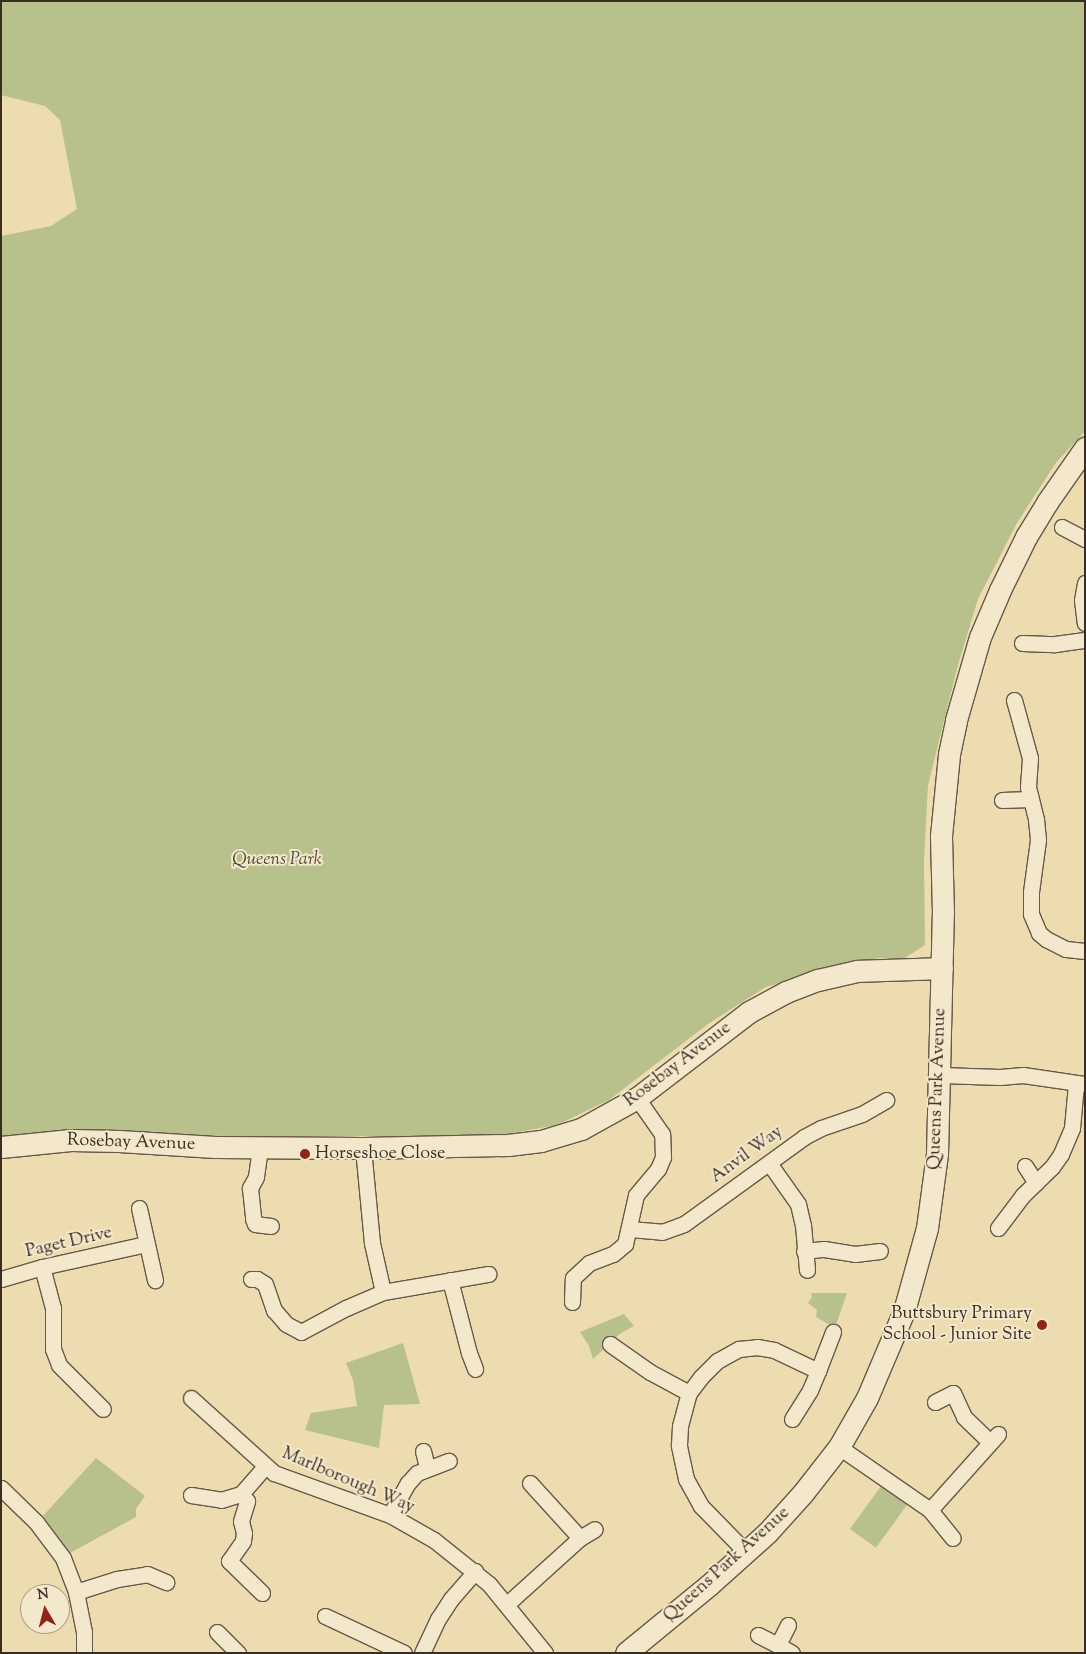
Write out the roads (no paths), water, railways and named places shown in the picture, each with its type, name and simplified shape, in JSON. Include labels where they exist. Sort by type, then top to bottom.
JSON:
[{"type":"street","name":"Queens Park Avenue","points":[[626,1653],[709,1586],[746,1552],[784,1515],[839,1447],[879,1373],[914,1282],[927,1228],[939,1124],[942,968],[941,836],[949,754],[964,687],[985,623],[1026,537],[1048,501],[1085,448]]},
{"type":"street","points":[[1062,527],[1085,539]]},
{"type":"street","points":[[1085,583],[1082,600],[1085,623]]},
{"type":"street","points":[[1022,643],[1055,644],[1085,640]]},
{"type":"street","points":[[1014,700],[1030,758],[1028,787],[1038,840],[1030,892],[1030,914],[1039,933],[1046,939],[1066,948],[1085,951]]},
{"type":"street","points":[[1002,800],[1031,799]]},
{"type":"street","name":"Rosebay Avenue","points":[[1,1147],[71,1140],[260,1148],[508,1145],[541,1141],[581,1130],[637,1098],[749,1012],[786,992],[818,980],[857,971],[942,968]]},
{"type":"street","points":[[940,1074],[1000,1077],[1023,1075],[1046,1077],[1080,1084],[1072,1128],[1052,1167],[998,1228]]},
{"type":"street","points":[[572,1302],[573,1278],[589,1264],[613,1254],[625,1244],[630,1229],[636,1195],[658,1169],[663,1157],[662,1134],[637,1098]]},
{"type":"street","name":"Anvil Way","points":[[630,1229],[662,1232],[672,1229],[690,1219],[804,1137],[821,1128],[862,1114],[886,1100]]},
{"type":"street","points":[[260,1148],[256,1177],[250,1188],[253,1219],[255,1224],[271,1226]]},
{"type":"street","points":[[363,1148],[371,1234],[383,1292]]},
{"type":"street","points":[[769,1163],[798,1204],[803,1225],[807,1270]]},
{"type":"street","points":[[1025,1166],[1036,1183]]},
{"type":"street","points":[[139,1208],[154,1280]]},
{"type":"street","name":"Paget Drive","points":[[1,1279],[42,1267],[146,1244]]},
{"type":"street","points":[[804,1251],[824,1249],[855,1254],[880,1251]]},
{"type":"street","points":[[42,1267],[53,1308],[53,1349],[59,1364],[103,1410]]},
{"type":"street","points":[[251,1279],[257,1279],[265,1284],[274,1310],[286,1324],[301,1332],[346,1308],[383,1292],[488,1274]]},
{"type":"street","points":[[450,1280],[475,1369]]},
{"type":"street","points":[[792,1419],[810,1390],[833,1332]]},
{"type":"street","points":[[610,1344],[650,1372],[689,1394]]},
{"type":"street","points":[[746,1552],[701,1506],[686,1479],[679,1445],[680,1426],[689,1394],[701,1376],[717,1361],[739,1349],[757,1347],[774,1350],[818,1371]]},
{"type":"street","points":[[930,1510],[994,1438],[964,1417],[953,1393],[935,1402]]},
{"type":"street","name":"Marlborough Way","points":[[191,1398],[274,1473],[390,1515],[434,1540],[475,1572],[507,1604],[545,1653]]},
{"type":"street","points":[[839,1447],[930,1510],[953,1538]]},
{"type":"street","points":[[423,1451],[427,1467]]},
{"type":"street","points":[[390,1515],[408,1482],[416,1472],[448,1462]]},
{"type":"street","name":"Marlborough Way","points":[[241,1494],[266,1466]]},
{"type":"street","points":[[530,1483],[580,1538]]},
{"type":"street","points":[[1,1488],[36,1522],[63,1558],[76,1592],[84,1632],[84,1653]]},
{"type":"street","points":[[191,1495],[221,1500],[241,1494],[247,1501],[241,1521],[244,1533],[243,1541],[229,1560],[262,1594]]},
{"type":"street","points":[[507,1604],[580,1538],[595,1529]]},
{"type":"street","points":[[422,1653],[442,1612],[475,1572]]},
{"type":"street","points":[[76,1592],[117,1579],[147,1574],[166,1582]]},
{"type":"street","points":[[325,1616],[404,1653]]},
{"type":"street","points":[[778,1644],[788,1625]]},
{"type":"street","points":[[217,1632],[238,1653]]},
{"type":"street","points":[[758,1635],[792,1653]]},
{"type":"place","name":"Horseshoe Close","points":[[305,1154]]},
{"type":"place","name":"Buttsbury Primary School - Junior Site","points":[[1042,1325]]},
{"type":"park label","name":"Queens Park","points":[[277,860]]}]
